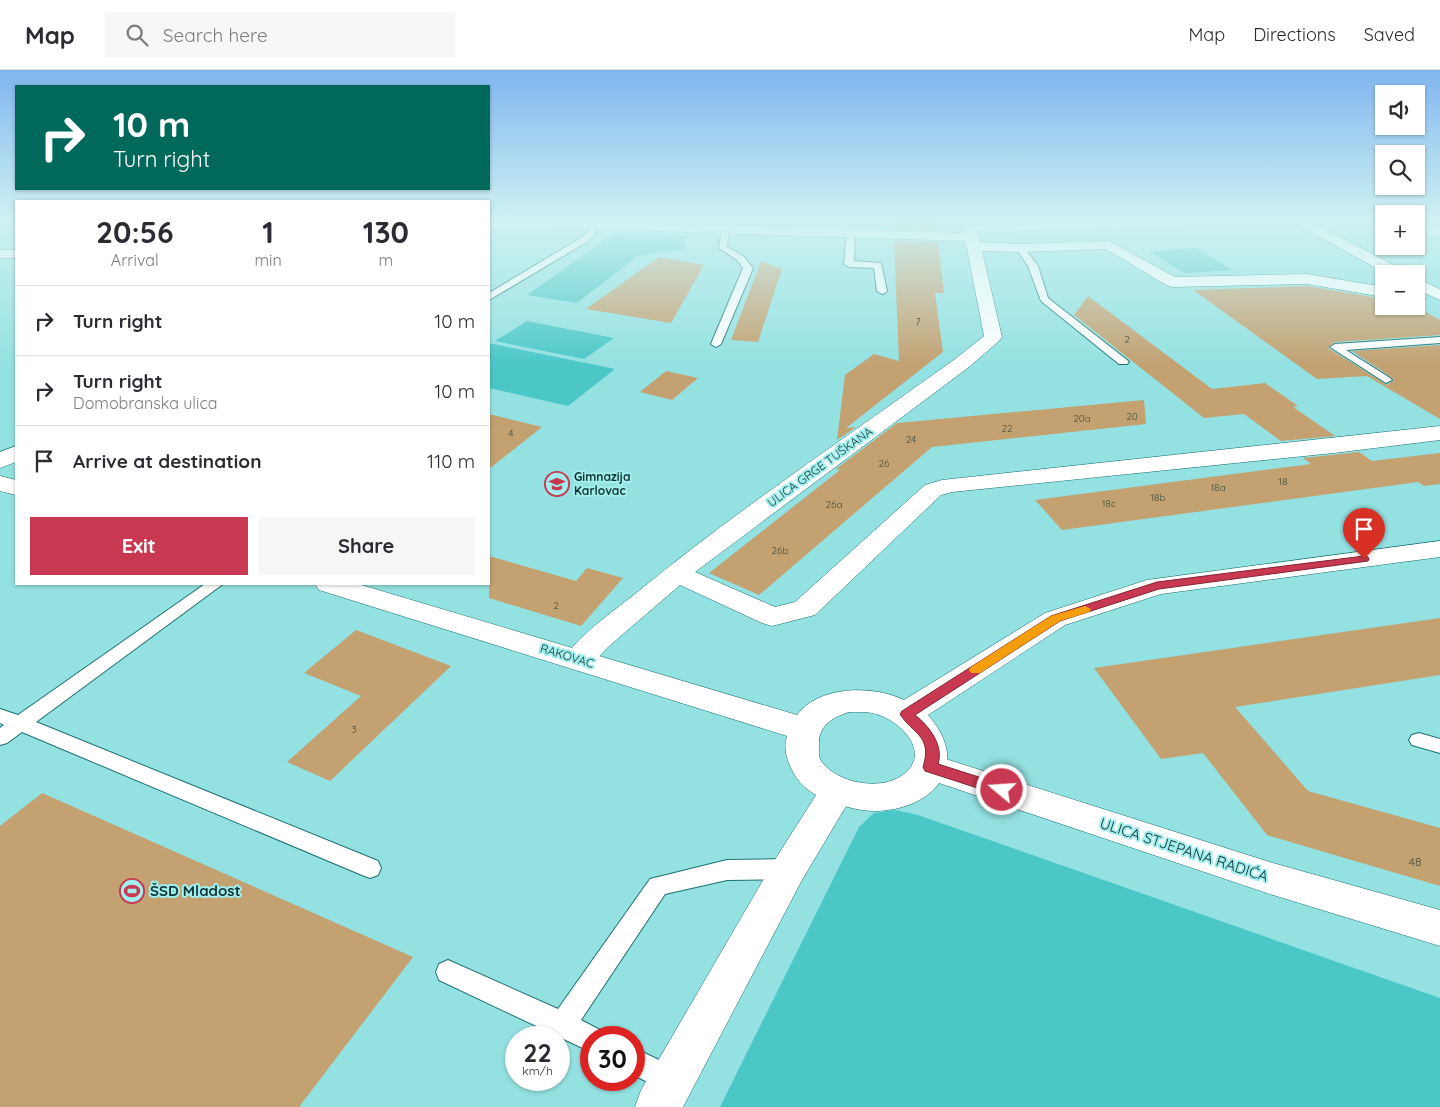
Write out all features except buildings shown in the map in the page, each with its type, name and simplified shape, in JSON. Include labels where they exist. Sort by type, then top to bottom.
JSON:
[{"type":"street","name":"ULICA GRGE TUŠKANA","points":[[580,659],[598,640],[676,573],[962,363],[993,337],[978,267]]},
{"type":"street","points":[[1147,267],[1172,282],[1307,279],[1375,290]]},
{"type":"street","points":[[1425,288],[1440,295]]},
{"type":"street","points":[[1425,298],[1440,301]]},
{"type":"street","points":[[676,573],[772,617],[805,609],[933,490],[950,485],[1334,446],[1440,433]]},
{"type":"street","points":[[0,461],[15,454]]},
{"type":"street","points":[[0,483],[15,488]]},
{"type":"street","points":[[906,714],[1056,619],[1157,586],[1440,549]]},
{"type":"street","name":"RAKOVAC","points":[[332,585],[804,728]]},
{"type":"street","points":[[847,701],[868,701],[888,705],[906,714],[921,727],[930,742],[933,758],[928,774],[916,786],[898,795],[877,799],[854,796],[837,791],[816,776],[805,761],[801,745],[804,728],[813,716],[828,707],[847,701]]},
{"type":"street","name":"ULICA STJEPANA RADIĆA","points":[[930,767],[1273,879],[1440,928]]},
{"type":"street","points":[[665,1094],[789,869],[837,791]]},
{"type":"lane","points":[[490,296],[538,267]]},
{"type":"lane","points":[[716,344],[748,267]]},
{"type":"lane","points":[[878,267],[882,291]]},
{"type":"lane","points":[[1033,267],[1044,299],[1124,362]]},
{"type":"lane","points":[[1386,380],[1334,347],[1440,340]]},
{"type":"lane","points":[[0,738],[213,585]]},
{"type":"lane","points":[[0,716],[370,868]]},
{"type":"lane","points":[[1420,740],[1440,746]]},
{"type":"lane","points":[[563,1024],[658,886],[727,870],[789,869]]},
{"type":"lane","points":[[448,972],[580,1033]]},
{"type":"lane","points":[[645,1073],[665,1094]]},
{"type":"shaded area","points":[[566,267],[623,267],[577,303],[527,295]]},
{"type":"shaded area","points":[[1175,267],[1228,267],[1233,270],[1185,273]]},
{"type":"shaded area","points":[[527,321],[614,338],[584,359],[495,341]]},
{"type":"shaded area","points":[[490,343],[615,369],[568,406],[490,388]]},
{"type":"shaded area","points":[[895,810],[918,815],[1440,998],[1440,1107],[720,1107],[859,827],[874,813]]},
{"type":"slow traffic","points":[[975,670],[1056,619],[1085,609]]},
{"type":"place","name":"Gimnazija Karlovac","points":[[557,484]]},
{"type":"place","name":"ŠSD Mladost","points":[[132,891]]},
{"type":"route","points":[[1002,790],[930,767],[933,758],[930,742],[921,727],[906,714],[1056,619],[1157,586],[1364,559]]}]
